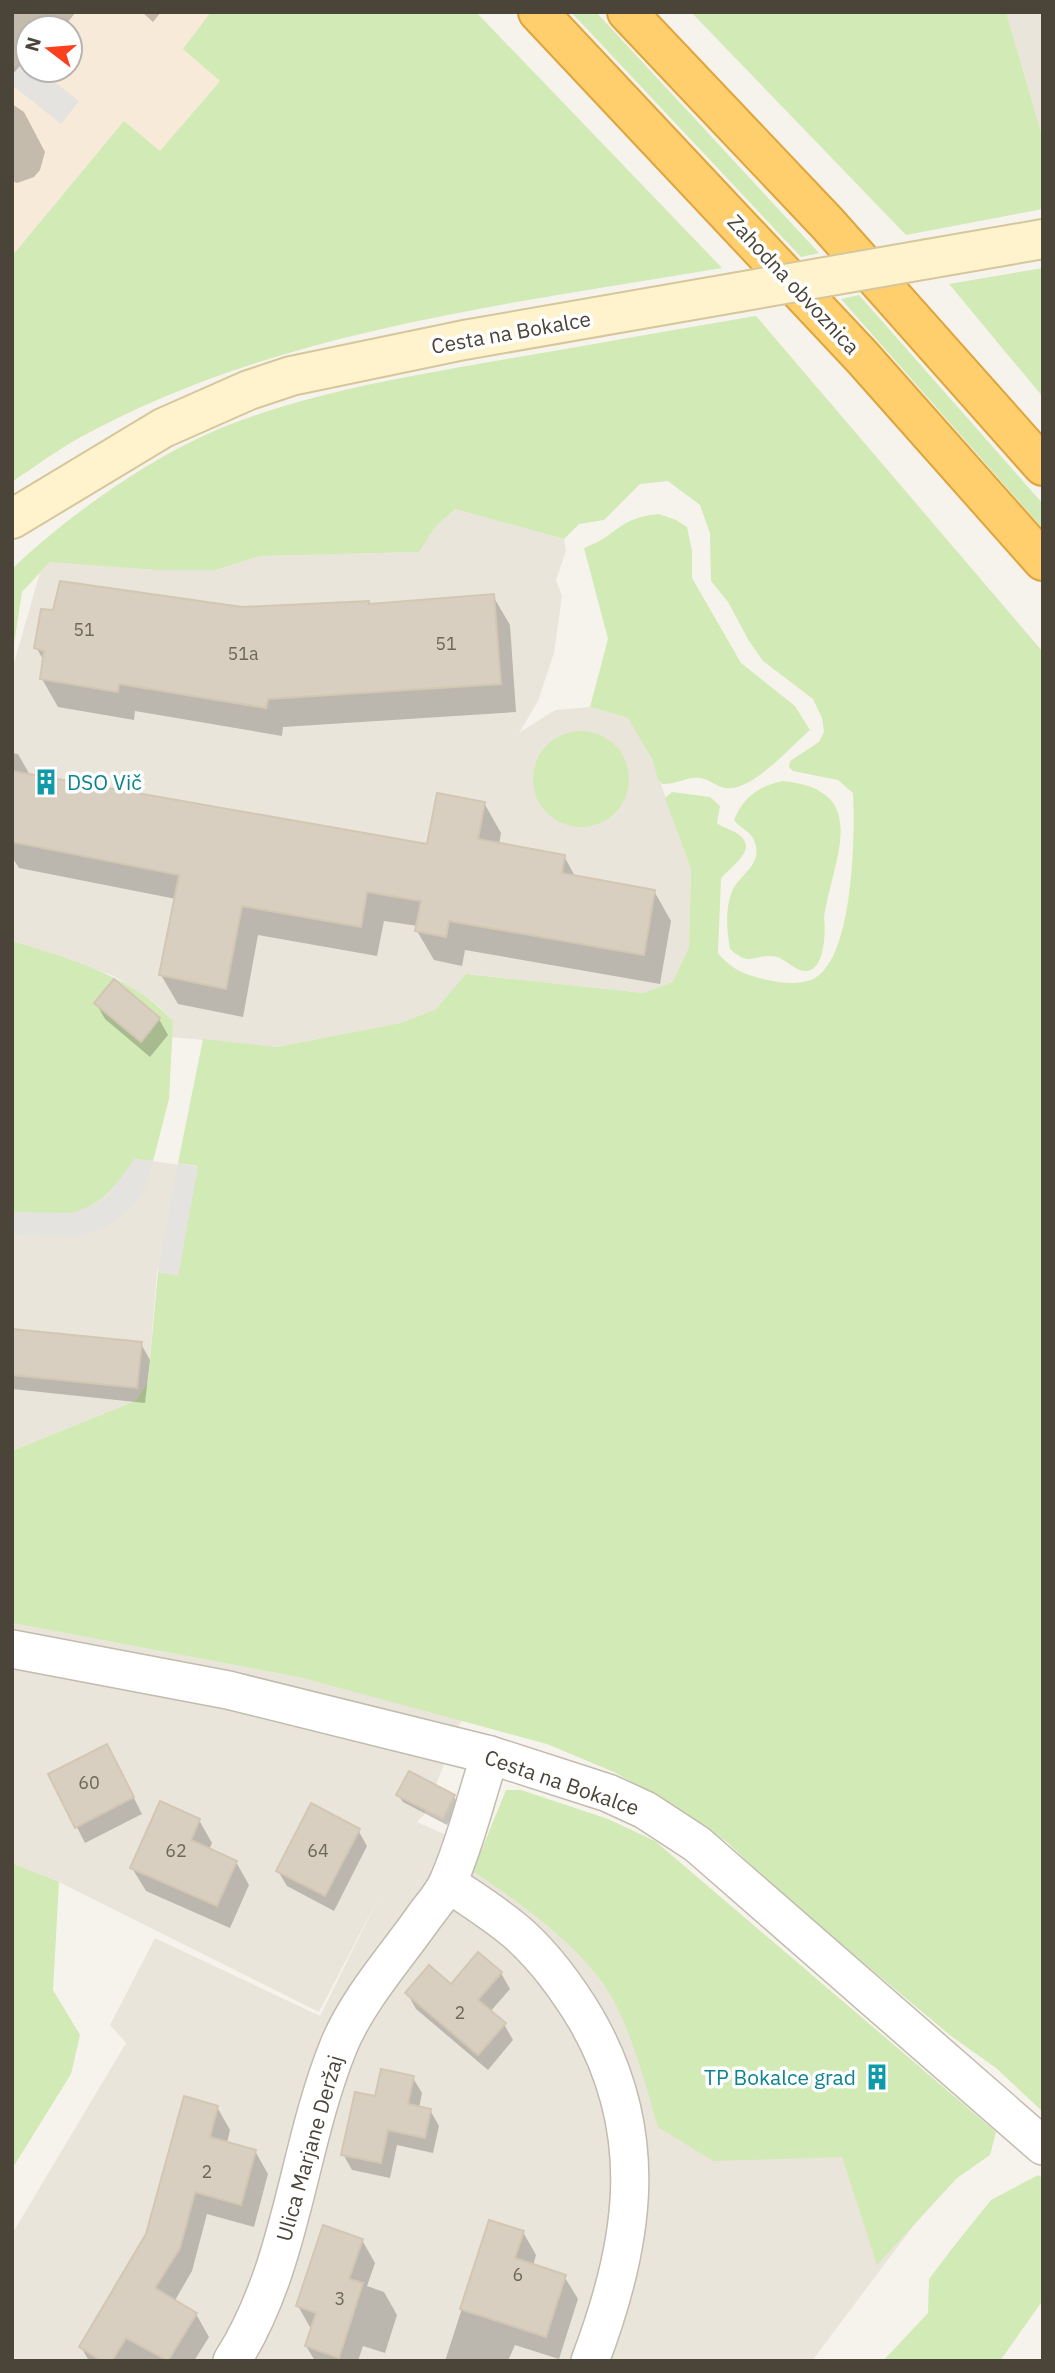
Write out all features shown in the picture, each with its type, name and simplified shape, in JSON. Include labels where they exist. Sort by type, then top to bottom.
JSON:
[{"type":"highway","name":"Zahodna obvoznica","points":[[538,12],[852,347],[1043,561]]},
{"type":"highway","points":[[627,12],[827,223],[1043,466]]},
{"type":"street","name":"Cesta na Bokalce","points":[[12,519],[163,428],[236,395],[291,376],[464,340],[1043,239]]},
{"type":"street","name":"Cesta na Bokalce","points":[[12,1649],[240,1693],[490,1755],[608,1793],[646,1810],[697,1844],[1043,2146]]},
{"type":"street","name":"Ulica Marjane Deržaj","points":[[232,2361],[248,2337],[284,2238],[303,2175],[315,2115],[340,2042],[367,1997],[448,1883],[490,1755]]},
{"type":"street","points":[[448,1883],[521,1936],[554,1972],[594,2034],[615,2082],[631,2156],[631,2197],[616,2285],[590,2361]]},
{"type":"shaded area","points":[[12,12],[245,12],[220,80],[160,152],[124,121],[12,256]]},
{"type":"shaded area","points":[[1006,12],[1043,12],[1043,139]]},
{"type":"shaded area","points":[[14,68],[14,84],[57,84],[79,101],[61,124],[12,85]]},
{"type":"shaded area","points":[[455,509],[564,539],[566,551],[556,580],[562,596],[554,653],[538,701],[519,733],[555,710],[590,707],[628,718],[643,741],[652,759],[691,869],[689,947],[674,982],[644,993],[467,974],[436,1009],[400,1023],[277,1047],[171,1037],[173,1021],[160,1007],[114,976],[12,941],[12,670],[41,569],[50,562],[59,562],[157,570],[216,570],[260,556],[418,552],[435,526]]},
{"type":"shaded area","points":[[134,1159],[198,1167],[157,1272],[148,1382],[135,1401],[12,1451],[12,1212]]},
{"type":"shaded area","points":[[134,1159],[153,1161],[144,1191],[127,1212],[105,1227],[78,1237],[12,1234],[12,1212],[73,1213],[91,1206],[108,1196]]},
{"type":"shaded area","points":[[178,1163],[198,1167],[178,1276],[158,1272]]},
{"type":"shaded area","points":[[12,1623],[303,1678],[462,1719],[424,1815],[417,1822],[482,1851],[926,2209],[812,2361],[12,2361],[12,2234],[126,2043],[110,2025],[155,1938],[320,2016],[380,1895],[319,2012],[59,1882],[12,1863]]},
{"type":"green space","points":[[211,12],[476,12],[722,268],[475,310],[393,326],[311,347],[232,371],[154,401],[79,438],[12,482],[12,256],[124,121],[160,151],[220,81],[183,49]]},
{"type":"green space","points":[[571,12],[596,12],[819,253],[801,257]]},
{"type":"green space","points":[[691,12],[1006,12],[1043,139],[1043,209],[906,235]]},
{"type":"green space","points":[[1043,268],[1043,397],[949,284]]},
{"type":"green space","points":[[859,295],[1043,504],[1043,529],[841,299]]},
{"type":"green space","points":[[756,316],[1043,652],[1043,2112],[996,2068],[951,2036],[786,1898],[728,1843],[681,1810],[616,1773],[547,1744],[303,1678],[12,1623],[12,1451],[135,1401],[148,1382],[158,1272],[178,1275],[197,1166],[178,1163],[203,1039],[277,1047],[400,1023],[436,1009],[466,974],[644,993],[673,982],[689,947],[691,869],[665,798],[672,792],[710,797],[720,806],[717,823],[738,834],[746,846],[741,858],[721,879],[718,953],[735,969],[757,977],[788,983],[811,980],[828,965],[838,945],[845,920],[852,863],[854,812],[853,793],[838,780],[793,771],[789,767],[790,761],[819,742],[824,732],[822,718],[813,699],[763,661],[749,641],[728,602],[711,581],[710,533],[700,505],[668,481],[640,484],[604,520],[579,524],[564,539],[455,509],[435,527],[419,552],[260,556],[216,570],[157,570],[50,562],[22,592],[12,657],[12,569],[81,511],[160,458],[212,432],[280,407],[384,382]]},
{"type":"green space","points":[[659,514],[687,527],[692,551],[692,578],[741,663],[795,706],[810,730],[758,776],[735,788],[725,788],[695,778],[662,784],[652,759],[628,718],[590,707],[608,639],[584,548],[634,519]]},
{"type":"green space","points":[[581,731],[600,734],[615,745],[626,760],[629,779],[626,798],[615,813],[600,824],[581,827],[562,824],[547,813],[536,798],[533,779],[536,760],[547,745],[562,734]]},
{"type":"green space","points":[[783,781],[811,787],[829,798],[838,812],[841,830],[824,918],[822,952],[815,968],[808,971],[796,969],[775,956],[750,959],[741,957],[730,949],[727,928],[731,894],[753,864],[757,851],[751,836],[734,820],[753,793]]},
{"type":"green space","points":[[12,941],[77,962],[119,980],[156,1005],[173,1021],[169,1099],[153,1161],[134,1159],[98,1201],[69,1214],[52,1216],[12,1212]]},
{"type":"green space","points":[[506,1790],[521,1790],[608,1819],[655,1841],[996,2132],[990,2155],[957,2178],[877,2265],[842,2157],[713,2161],[658,2127],[628,2033],[602,1982],[589,1965],[558,1935],[473,1871]]},
{"type":"green space","points":[[12,1863],[59,1882],[53,1990],[80,2035],[71,2074],[12,2169]]},
{"type":"green space","points":[[1038,2175],[1043,2178],[1043,2300],[1000,2361],[883,2361],[928,2313],[929,2279],[991,2200]]},
{"type":"building","points":[[60,581],[242,607],[369,601],[369,604],[494,594],[501,684],[268,699],[266,708],[119,684],[118,692],[40,679],[44,651],[34,648],[41,609],[53,610]]},
{"type":"building","name":"DSO Vič","points":[[12,771],[427,844],[437,793],[485,802],[478,839],[565,855],[562,873],[655,890],[644,955],[449,921],[446,937],[415,931],[421,901],[367,892],[361,927],[242,906],[226,989],[159,975],[179,875],[12,842]]},
{"type":"building","points":[[114,979],[160,1018],[141,1042],[94,1003]]},
{"type":"building","points":[[12,1329],[142,1342],[137,1388],[12,1375]]},
{"type":"building","points":[[107,1744],[134,1797],[75,1828],[48,1774]]},
{"type":"building","points":[[409,1771],[455,1795],[443,1819],[396,1795]]},
{"type":"building","points":[[160,1801],[200,1819],[191,1840],[237,1861],[217,1906],[130,1868]]},
{"type":"building","points":[[311,1803],[360,1829],[325,1896],[276,1871]]},
{"type":"building","points":[[478,1952],[502,1972],[478,2000],[506,2023],[478,2055],[405,1993],[429,1965],[451,1984]]},
{"type":"building","points":[[381,2069],[414,2076],[408,2104],[431,2109],[425,2138],[388,2130],[381,2163],[341,2155],[355,2092],[375,2096]]},
{"type":"building","points":[[184,2096],[218,2106],[210,2137],[256,2150],[241,2205],[195,2192],[180,2248],[155,2288],[197,2313],[168,2361],[126,2338],[112,2361],[102,2361],[79,2347],[146,2234]]},
{"type":"building","points":[[489,2220],[524,2231],[515,2258],[566,2275],[546,2337],[460,2309]]},
{"type":"building","points":[[323,2225],[363,2239],[349,2279],[363,2283],[339,2358],[305,2346],[316,2313],[296,2306]]},
{"type":"place","name":"DSO Vič","points":[[46,782]]},
{"type":"place","name":"TP Bokalce grad","points":[[877,2077]]}]
